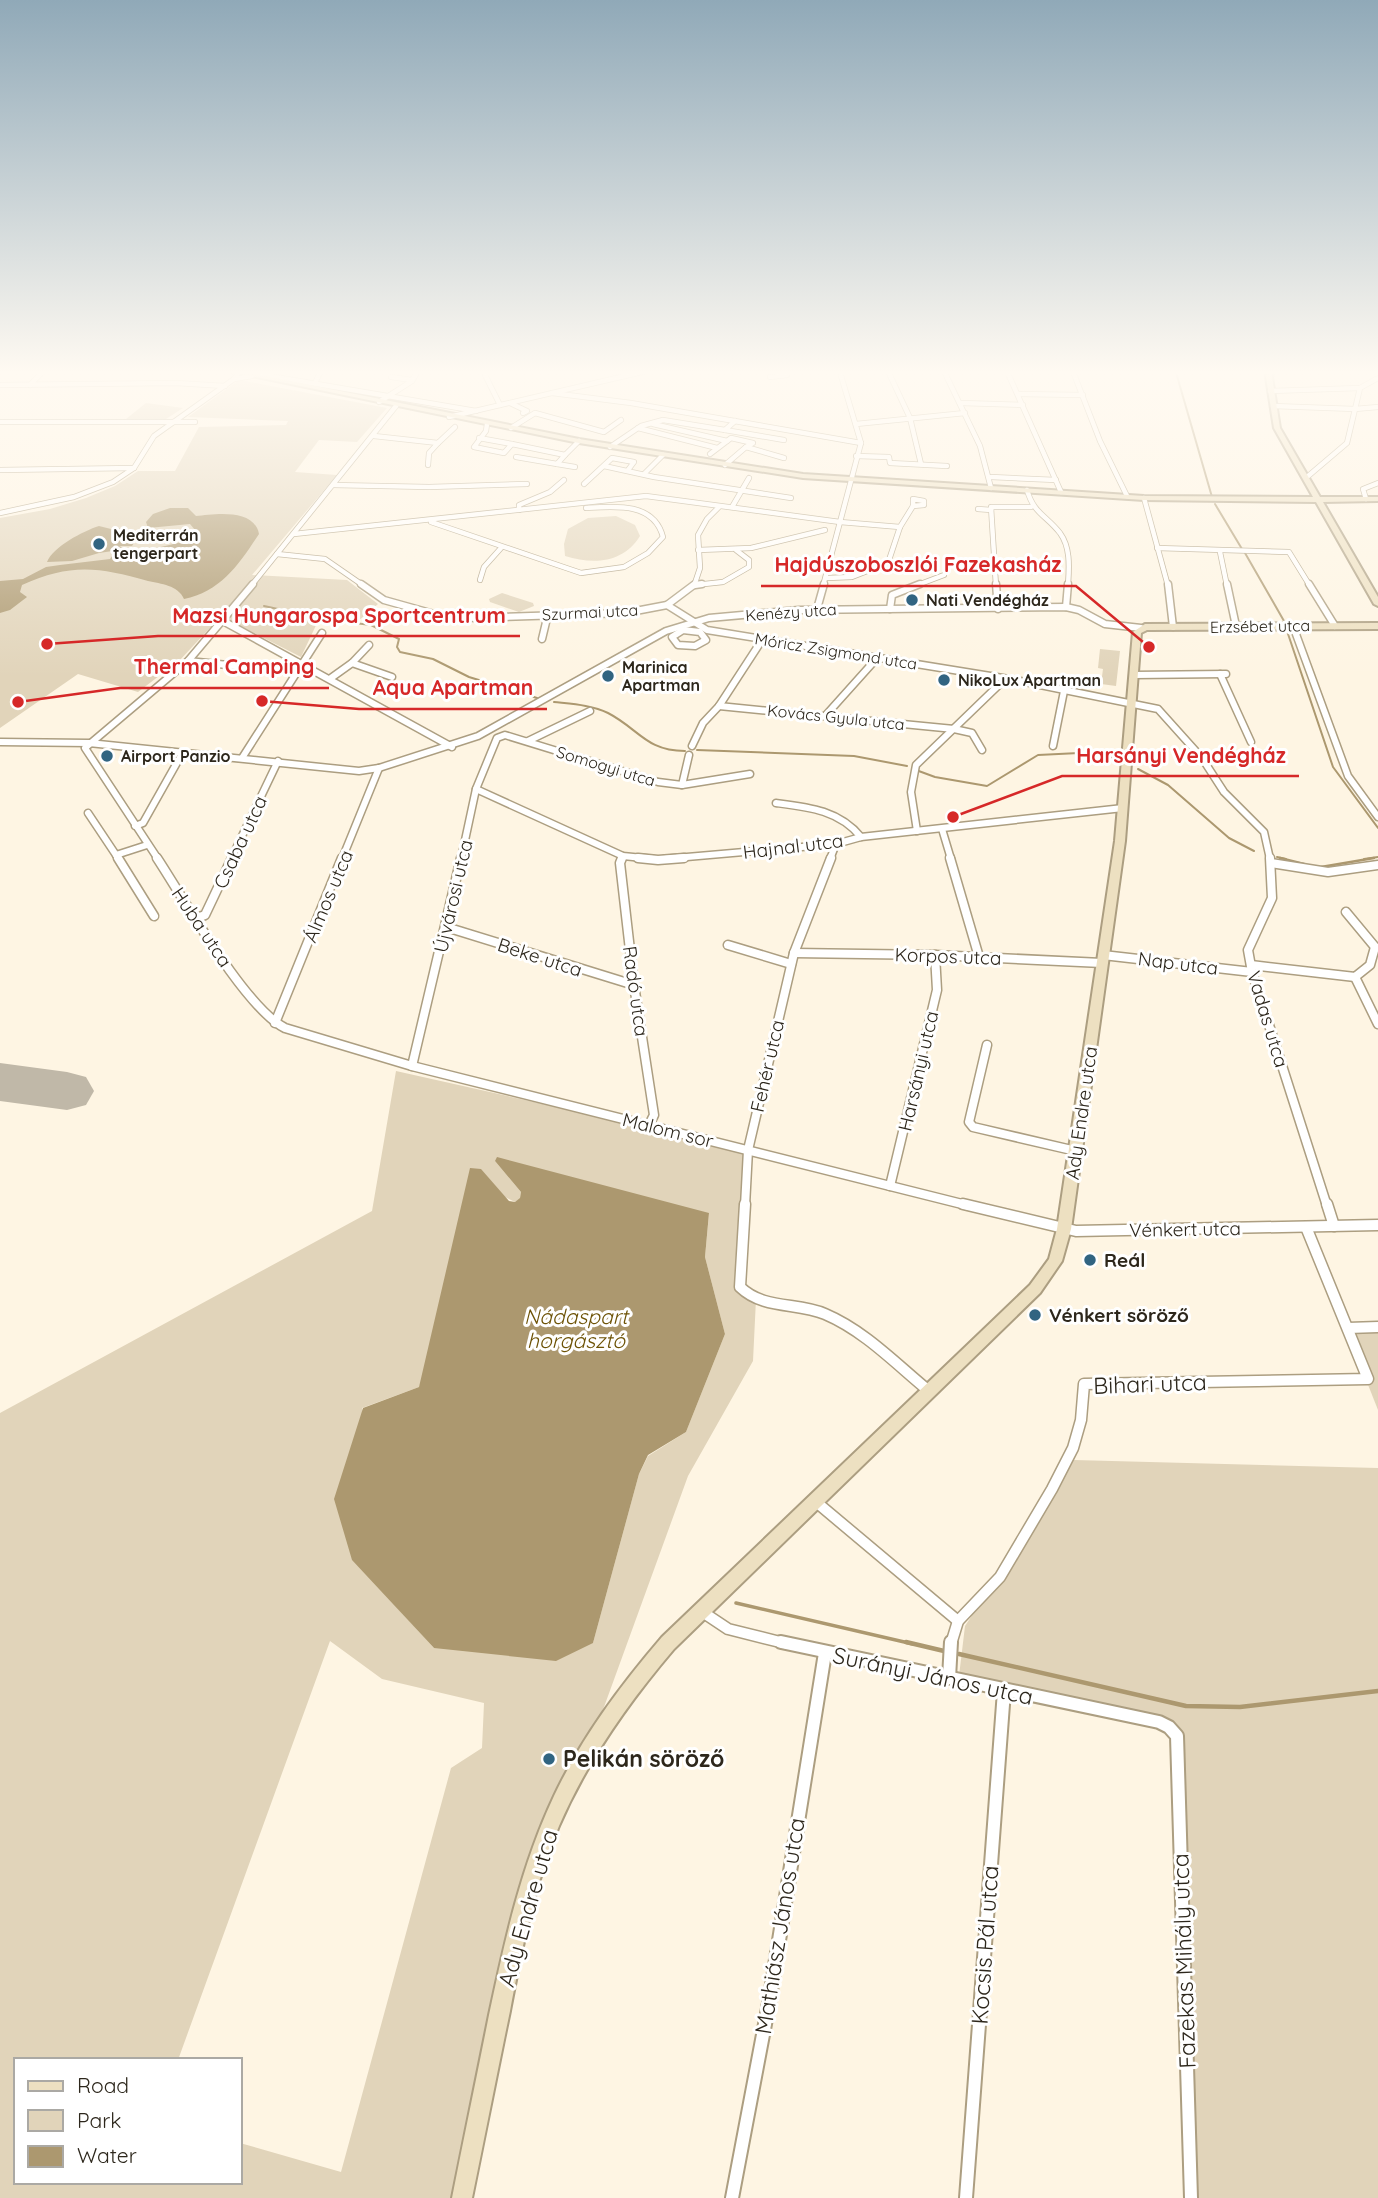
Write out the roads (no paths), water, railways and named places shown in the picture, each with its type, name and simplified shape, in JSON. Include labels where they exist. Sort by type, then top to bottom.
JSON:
[{"type":"main road","points":[[1143,498],[1318,500],[1378,604]]},
{"type":"main road","name":"Erzsébet utca","points":[[1173,627],[1236,626]]},
{"type":"main road","name":"Ady Endre utca","points":[[462,2198],[508,1970],[529,1888],[549,1827],[570,1783],[613,1710],[668,1643],[1035,1289],[1055,1261],[1064,1229],[1103,959],[1123,808],[1133,703],[1136,632],[1141,628]]},
{"type":"street","points":[[0,513],[40,506],[94,491],[128,472]]},
{"type":"street","points":[[89,743],[188,661],[344,472]]},
{"type":"street","points":[[584,484],[598,472]]},
{"type":"street","points":[[634,472],[791,498]]},
{"type":"street","points":[[779,472],[849,480],[1143,498],[1168,583],[1173,627]]},
{"type":"street","points":[[817,609],[827,578],[851,472]]},
{"type":"street","points":[[989,472],[991,488]]},
{"type":"street","points":[[1052,472],[1060,492]]},
{"type":"street","points":[[1114,472],[1125,496]]},
{"type":"street","points":[[1304,472],[1318,500],[1378,499]]},
{"type":"street","points":[[1307,477],[1313,472]]},
{"type":"street","points":[[991,477],[1056,480]]},
{"type":"street","points":[[732,508],[749,478]]},
{"type":"street","points":[[519,510],[519,506],[550,492],[564,480]]},
{"type":"street","points":[[1366,499],[1363,489],[1378,483]]},
{"type":"street","points":[[333,485],[429,487],[527,484]]},
{"type":"street","points":[[1028,493],[1031,508],[1063,536],[1068,550],[1066,607],[1079,610],[1105,624],[1141,628]]},
{"type":"street","points":[[294,534],[646,496],[840,522],[900,527]]},
{"type":"street","points":[[428,521],[581,573],[624,567],[648,553],[663,537],[654,518],[626,507],[576,508],[577,504]]},
{"type":"street","points":[[827,578],[852,577],[888,563],[900,527],[913,506]]},
{"type":"street","points":[[978,509],[991,510],[994,506],[1031,508]]},
{"type":"street","points":[[695,585],[700,568],[699,531],[719,507]]},
{"type":"street","points":[[991,510],[998,609]]},
{"type":"street","points":[[698,550],[736,550],[825,530]]},
{"type":"street","points":[[480,580],[484,567],[501,548]]},
{"type":"street","points":[[1157,548],[1289,552],[1335,625]]},
{"type":"street","points":[[667,605],[695,585],[723,582],[748,567],[749,560],[736,550]]},
{"type":"street","points":[[1220,552],[1236,626]]},
{"type":"street","name":"Szurmai utca","points":[[277,554],[325,559],[384,600],[409,609],[467,618],[625,613],[667,605]]},
{"type":"street","points":[[890,609],[892,595],[944,575]]},
{"type":"street","name":"Móricz Zsigmond utca","points":[[667,605],[705,631],[878,657],[1133,703]]},
{"type":"street","name":"Kenézy utca","points":[[0,742],[89,743],[359,771],[452,747],[478,736],[666,631],[692,622],[817,609],[1066,607]]},
{"type":"street","points":[[542,639],[548,614]]},
{"type":"street","points":[[223,621],[331,678],[452,747]]},
{"type":"street","name":"Erzsébet utca","points":[[1236,626],[1378,626]]},
{"type":"street","points":[[1293,626],[1348,776],[1378,817]]},
{"type":"street","name":"Erzsébet utca","points":[[1141,628],[1173,627]]},
{"type":"street","points":[[680,631],[705,631],[705,641],[695,646],[680,646],[672,640],[673,635],[680,631]]},
{"type":"street","points":[[242,758],[322,633]]},
{"type":"street","points":[[692,746],[703,723],[719,706],[762,640]]},
{"type":"street","points":[[331,678],[352,663],[369,645]]},
{"type":"street","points":[[827,715],[878,657]]},
{"type":"street","points":[[188,661],[297,672]]},
{"type":"street","points":[[352,663],[392,677]]},
{"type":"street","points":[[1134,675],[1223,674],[1251,742]]},
{"type":"street","points":[[917,831],[911,787],[912,770],[922,757],[1004,680]]},
{"type":"street","points":[[1053,746],[1064,691]]},
{"type":"street","name":"Vadas utca","points":[[1133,703],[1157,709],[1164,714],[1202,758],[1224,792],[1264,832],[1271,863],[1272,898],[1248,950],[1251,968],[1334,1226]]},
{"type":"street","name":"Kovács Gyula utca","points":[[719,706],[954,729]]},
{"type":"street","points":[[528,741],[590,711]]},
{"type":"street","points":[[954,729],[972,733],[982,750]]},
{"type":"street","name":"Somogyi utca","points":[[494,741],[505,734],[658,782],[682,785],[750,774]]},
{"type":"street","points":[[478,736],[494,741]]},
{"type":"street","name":"Újvárosi utca","points":[[412,1066],[476,789],[494,741]]},
{"type":"street","name":"Huba utca","points":[[89,743],[85,748],[86,752],[147,845],[247,994],[275,1023]]},
{"type":"street","points":[[135,826],[143,823],[183,752]]},
{"type":"street","points":[[682,785],[689,755]]},
{"type":"street","name":"Csaba utca","points":[[197,918],[205,915],[278,761]]},
{"type":"street","name":"Álmos utca","points":[[275,1023],[379,768]]},
{"type":"street","name":"Hajnal utca","points":[[476,789],[623,856],[658,860],[836,844],[861,837],[1123,808]]},
{"type":"street","points":[[776,803],[837,816],[852,825],[861,837]]},
{"type":"street","points":[[88,813],[155,916]]},
{"type":"street","points":[[942,829],[979,957]]},
{"type":"street","name":"Fehér utca","points":[[836,844],[794,953],[748,1150],[740,1287],[759,1301],[824,1313],[854,1331],[929,1391]]},
{"type":"street","points":[[116,855],[147,845]]},
{"type":"street","name":"Radó utca","points":[[623,856],[620,863],[634,985],[654,1115],[649,1125]]},
{"type":"street","points":[[1271,863],[1328,872],[1378,865]]},
{"type":"street","points":[[1346,912],[1376,947],[1375,958],[1368,970],[1355,976],[1378,1024]]},
{"type":"street","name":"Beke utca","points":[[446,927],[634,985]]},
{"type":"street","points":[[728,944],[791,964]]},
{"type":"street","name":"Korpos utca","points":[[794,953],[1103,959]]},
{"type":"street","name":"Harsányi utca","points":[[890,1186],[937,990],[935,955]]},
{"type":"street","name":"Nap utca","points":[[1103,959],[1355,976]]},
{"type":"street","name":"Malom sor","points":[[275,1023],[412,1066],[1064,1229]]},
{"type":"street","points":[[988,1045],[969,1122],[973,1127],[1076,1151]]},
{"type":"street","name":"Vénkert utca","points":[[1064,1229],[1076,1231],[1378,1225]]},
{"type":"street","points":[[1306,1227],[1348,1328],[1378,1327]]},
{"type":"street","name":"Bihari utca","points":[[948,1678],[951,1638],[958,1621],[1000,1577],[1073,1448],[1084,1384],[1368,1379],[1348,1328]]},
{"type":"street","points":[[815,1500],[958,1621]]},
{"type":"street","name":"Surányi János utca","points":[[701,1611],[728,1629],[825,1653],[1159,1722],[1169,1727]]},
{"type":"street","name":"Mathiász János utca","points":[[732,2198],[769,2003],[825,1653]]},
{"type":"street","name":"Kocsis Pál utca","points":[[966,2198],[1004,1691]]},
{"type":"street","name":"Fazekas Mihály utca","points":[[1169,1727],[1177,1736],[1191,2198]]},
{"type":"water","points":[[170,508],[188,508],[196,516],[242,516],[256,526],[259,534],[219,583],[209,590],[184,599],[178,591],[169,586],[99,570],[70,570],[22,585],[20,592],[27,597],[10,610],[0,613],[0,581],[23,579],[46,567],[110,559],[125,552],[131,554],[182,542],[195,530],[190,524],[148,528],[146,522],[153,514]]},
{"type":"water","name":"Mediterrán tengerpart","points":[[99,526],[115,530],[124,527],[121,534],[136,540],[132,546],[119,546],[126,549],[72,561],[47,562],[62,545]]},
{"type":"water","name":"Nádaspart horgásztó","points":[[497,1157],[709,1213],[705,1257],[725,1334],[686,1432],[648,1455],[639,1474],[593,1643],[556,1661],[434,1648],[352,1560],[334,1499],[363,1408],[419,1387],[470,1168],[481,1169],[509,1201],[515,1202],[520,1198],[521,1192],[495,1161]]},
{"type":"waterway","points":[[1205,472],[1212,497]]},
{"type":"waterway","points":[[1215,504],[1242,549]]},
{"type":"waterway","points":[[1245,553],[1284,621]]},
{"type":"waterway","points":[[264,606],[329,620],[371,625],[399,639],[397,647],[400,652],[433,659],[469,677],[537,698]]},
{"type":"waterway","points":[[1286,628],[1333,767],[1378,828]]},
{"type":"waterway","points":[[554,702],[602,710],[652,743],[685,751]]},
{"type":"waterway","points":[[697,750],[854,756],[907,766]]},
{"type":"waterway","points":[[916,770],[935,777],[987,786],[1038,755],[1079,753],[1115,758]]},
{"type":"waterway","points":[[1138,769],[1168,785],[1229,838],[1254,851]]},
{"type":"waterway","points":[[1277,857],[1286,859]]},
{"type":"waterway","points":[[1364,859],[1378,857]]},
{"type":"waterway","points":[[1280,858],[1304,864]]},
{"type":"waterway","points":[[1321,867],[1374,858]]},
{"type":"waterway","points":[[736,1603],[913,1644]]},
{"type":"waterway","points":[[906,1642],[944,1651]]},
{"type":"waterway","points":[[959,1654],[1186,1706],[1240,1707],[1378,1691]]},
{"type":"place","name":"Mediterrán tengerpart","points":[[99,544]]},
{"type":"place","name":"Nati Vendégház","points":[[912,600]]},
{"type":"place","name":"Mazsi Hungarospa Sportcentrum","points":[[47,644]]},
{"type":"place","name":"Hajdúszoboszlói Fazekasház","points":[[1149,647]]},
{"type":"place","name":"Marinica Apartman","points":[[608,676]]},
{"type":"place","name":"NikoLux Apartman","points":[[944,680]]},
{"type":"place","name":"Aqua Apartman","points":[[262,701]]},
{"type":"place","name":"Thermal Camping","points":[[18,702]]},
{"type":"place","name":"Airport Panzio","points":[[107,756]]},
{"type":"place","name":"Harsányi Vendégház","points":[[953,817]]},
{"type":"place","name":"Reál","points":[[1090,1260]]},
{"type":"place","name":"Vénkert söröző","points":[[1035,1315]]},
{"type":"place","name":"Pelikán söröző","points":[[549,1759]]}]
